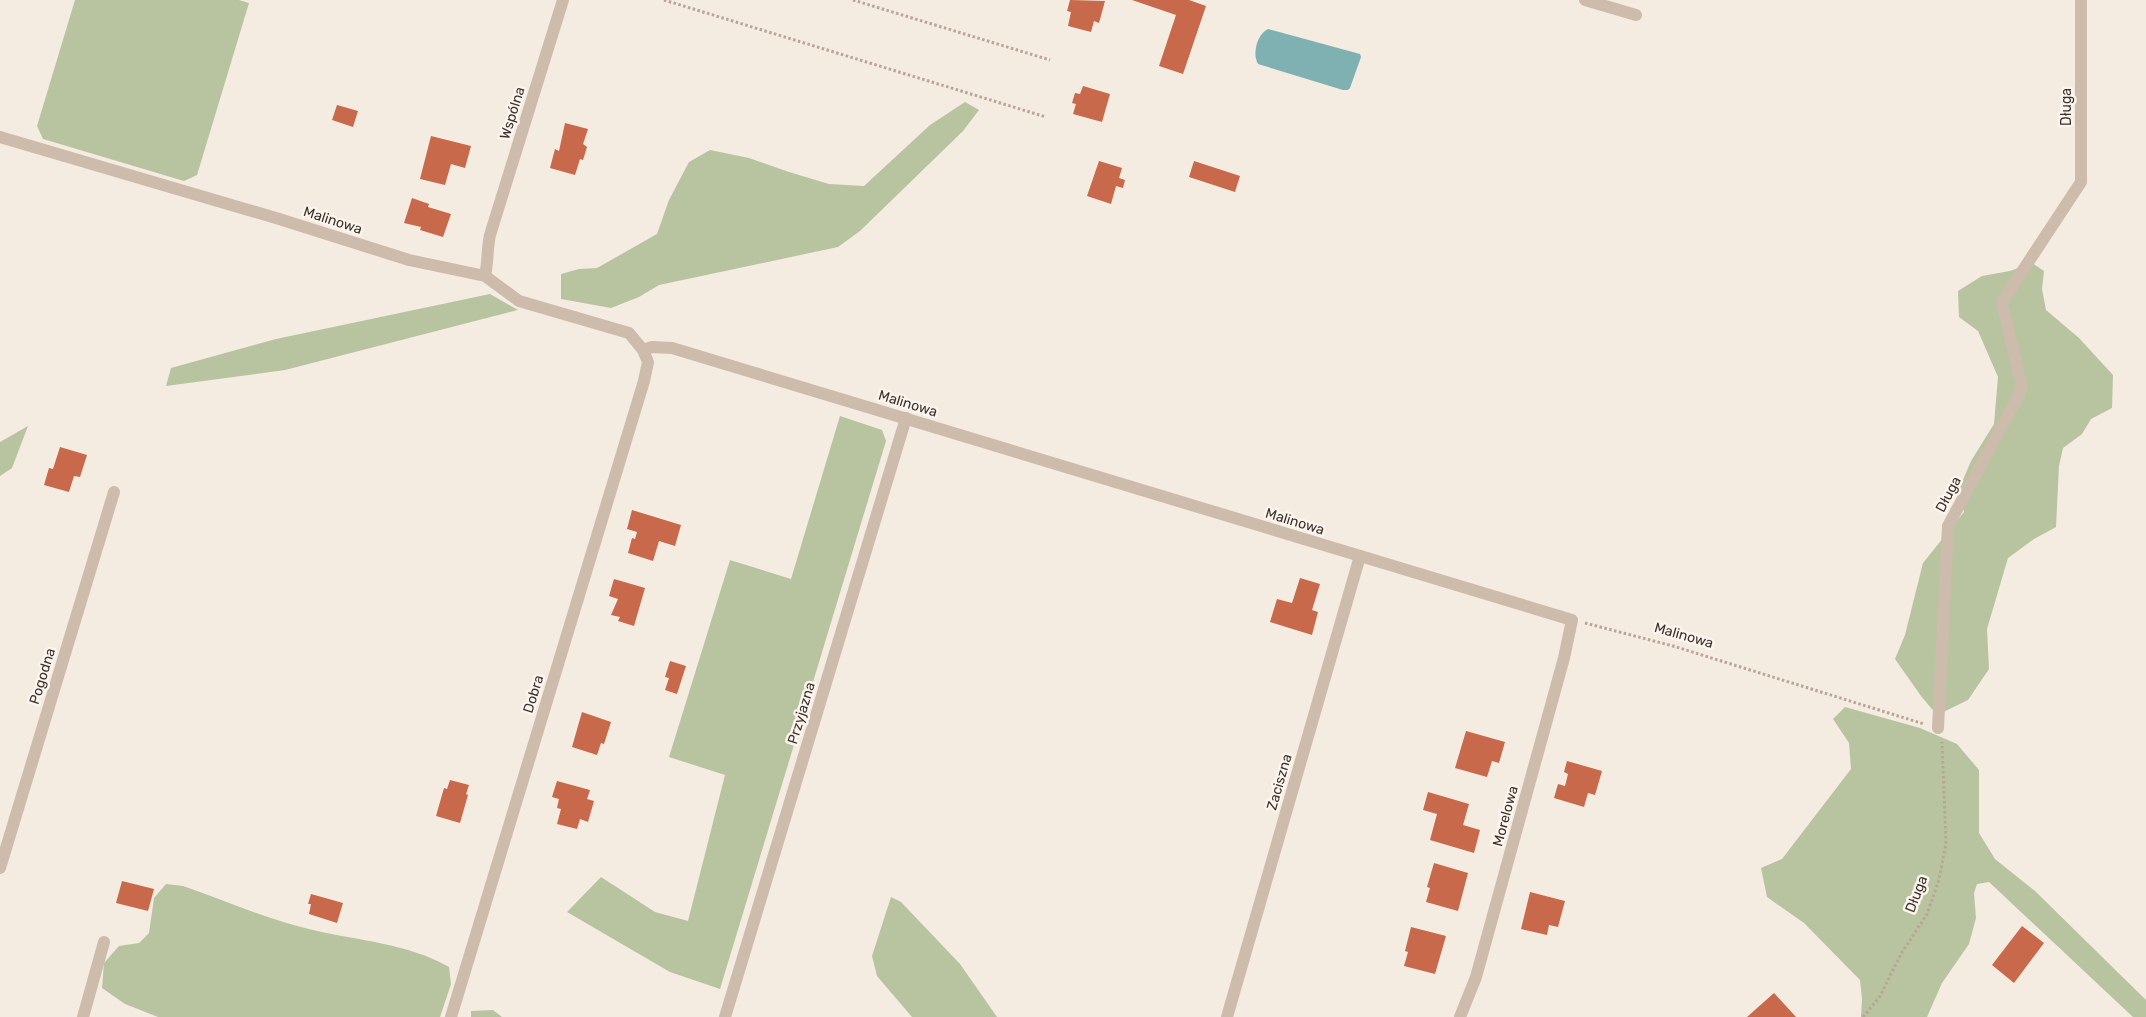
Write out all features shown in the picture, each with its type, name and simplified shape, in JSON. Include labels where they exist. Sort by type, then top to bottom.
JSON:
[{"type":"street","name":"Wspólna","points":[[486,276],[488,263],[486,250],[490,235],[563,0]]},
{"type":"street","points":[[1585,0],[1636,15]]},
{"type":"street","name":"Długa","points":[[1938,728],[1948,526],[2022,389],[2002,302],[2081,182],[2081,0]]},
{"type":"street","name":"Malinowa","points":[[0,137],[276,218],[409,260],[486,276],[519,301],[629,332],[643,350],[652,347],[672,348],[1572,620]]},
{"type":"street","name":"Dobra","points":[[451,1017],[644,380],[648,362],[643,350]]},
{"type":"street","name":"Przyjazna","points":[[725,1017],[906,418]]},
{"type":"street","name":"Pogodna","points":[[0,868],[114,492]]},
{"type":"street","name":"Zaciszna","points":[[1227,1017],[1360,556]]},
{"type":"street","name":"Morelowa","points":[[1460,1017],[1476,978],[1564,658],[1572,620]]},
{"type":"street","points":[[83,1017],[104,942]]},
{"type":"path","points":[[664,0],[1046,117]]},
{"type":"path","points":[[853,0],[1050,60]]},
{"type":"path","name":"Malinowa","points":[[1572,620],[1673,646],[1938,728]]},
{"type":"path","name":"Długa","points":[[1862,1017],[1879,998],[1901,954],[1927,914],[1939,880],[1946,843],[1942,744],[1938,728]]},
{"type":"green space","points":[[75,0],[239,0],[249,3],[197,175],[184,181],[43,139],[37,126]]},
{"type":"green space","points":[[965,102],[979,110],[963,131],[860,231],[838,247],[659,285],[639,297],[611,308],[561,299],[561,274],[579,269],[597,268],[657,234],[669,200],[689,162],[710,150],[749,158],[829,184],[864,186],[930,125]]},
{"type":"green space","points":[[2032,263],[2044,271],[2042,289],[2046,310],[2079,338],[2113,375],[2112,408],[2091,419],[2082,434],[2063,448],[2059,466],[2056,527],[2034,539],[2008,558],[1987,629],[1989,669],[1968,700],[1937,715],[1895,659],[1905,635],[1923,563],[1964,512],[1960,487],[1971,461],[1994,424],[1998,377],[1978,331],[1959,317],[1958,291],[1982,276],[2010,271]]},
{"type":"green space","points":[[490,294],[518,310],[285,370],[166,386],[171,368],[276,339]]},
{"type":"green space","points":[[840,416],[882,430],[886,441],[720,989],[670,972],[567,912],[601,877],[655,912],[688,921],[725,775],[669,757],[730,560],[791,579]]},
{"type":"green space","points":[[28,426],[12,468],[0,476],[0,442]]},
{"type":"green space","points":[[1845,707],[1920,728],[1957,744],[1979,770],[1979,833],[1995,859],[2035,891],[2146,1000],[2146,1017],[2133,1017],[1989,882],[1977,884],[1974,893],[1976,918],[1969,944],[1942,983],[1927,1017],[1861,1017],[1860,980],[1804,923],[1767,897],[1761,868],[1782,859],[1851,769],[1849,743],[1833,719]]},
{"type":"green space","points":[[166,884],[183,886],[297,926],[400,948],[433,959],[449,967],[451,984],[440,1017],[158,1017],[125,1004],[102,988],[104,963],[119,946],[139,943],[149,933],[154,898]]},
{"type":"green space","points":[[891,897],[901,902],[960,964],[997,1017],[912,1017],[877,976],[872,956]]},
{"type":"green space","points":[[493,1010],[502,1017],[471,1017],[471,1011]]},
{"type":"water","points":[[1268,29],[1360,54],[1361,57],[1350,88],[1343,90],[1258,64],[1255,55],[1258,40]]},
{"type":"building","points":[[1070,0],[1105,1],[1099,23],[1094,21],[1091,32],[1068,26],[1071,12],[1067,11]]},
{"type":"building","points":[[1132,0],[1189,0],[1206,6],[1183,74],[1159,66],[1176,15]]},
{"type":"building","points":[[1083,86],[1110,94],[1102,122],[1073,114],[1076,104],[1072,103],[1075,93],[1080,94]]},
{"type":"building","points":[[337,105],[358,111],[353,127],[332,120]]},
{"type":"building","points":[[565,123],[588,129],[583,144],[587,147],[583,160],[580,159],[575,175],[550,168],[555,149],[559,151]]},
{"type":"building","points":[[431,136],[471,146],[465,168],[451,164],[445,185],[420,179]]},
{"type":"building","points":[[1099,161],[1122,168],[1119,178],[1125,180],[1123,188],[1116,186],[1111,204],[1087,196]]},
{"type":"building","points":[[1194,161],[1240,176],[1235,192],[1189,177]]},
{"type":"building","points":[[412,198],[429,204],[428,207],[451,214],[443,237],[420,230],[421,227],[404,223]]},
{"type":"building","points":[[60,447],[87,455],[80,477],[74,476],[69,492],[44,485],[49,468],[53,469]]},
{"type":"building","points":[[632,510],[681,525],[675,546],[659,541],[653,561],[628,553],[632,538],[635,539],[637,532],[627,529]]},
{"type":"building","points":[[1300,578],[1320,584],[1312,610],[1318,612],[1312,635],[1270,622],[1277,599],[1292,603]]},
{"type":"building","points":[[614,579],[645,588],[634,626],[618,621],[620,617],[611,615],[618,599],[609,596]]},
{"type":"building","points":[[670,661],[686,666],[677,694],[665,690],[669,678],[665,677]]},
{"type":"building","points":[[582,712],[611,722],[604,744],[601,743],[597,755],[572,747]]},
{"type":"building","points":[[1466,731],[1505,742],[1499,763],[1492,761],[1487,777],[1455,768]]},
{"type":"building","points":[[1567,761],[1602,771],[1595,795],[1588,793],[1584,807],[1554,798],[1558,784],[1565,786],[1568,774],[1564,772]]},
{"type":"building","points":[[450,780],[469,785],[460,823],[436,816],[444,788],[447,789]]},
{"type":"building","points":[[557,781],[590,790],[587,799],[594,801],[588,822],[580,819],[577,829],[557,824],[561,809],[557,808],[559,799],[552,797]]},
{"type":"building","points":[[1428,792],[1469,804],[1463,825],[1480,830],[1474,853],[1430,840],[1437,814],[1423,810]]},
{"type":"building","points":[[1434,863],[1468,873],[1458,911],[1426,902],[1430,888],[1427,887]]},
{"type":"building","points":[[122,881],[154,889],[148,911],[116,903]]},
{"type":"building","points":[[1530,892],[1565,901],[1558,927],[1549,925],[1547,935],[1521,929]]},
{"type":"building","points":[[311,894],[343,903],[337,923],[309,914],[311,904],[308,904]]},
{"type":"building","points":[[2022,926],[2044,943],[2014,983],[1992,965]]},
{"type":"building","points":[[1411,927],[1446,936],[1435,974],[1404,966],[1408,952],[1405,951]]},
{"type":"building","points":[[1774,993],[1796,1017],[1747,1017]]}]
